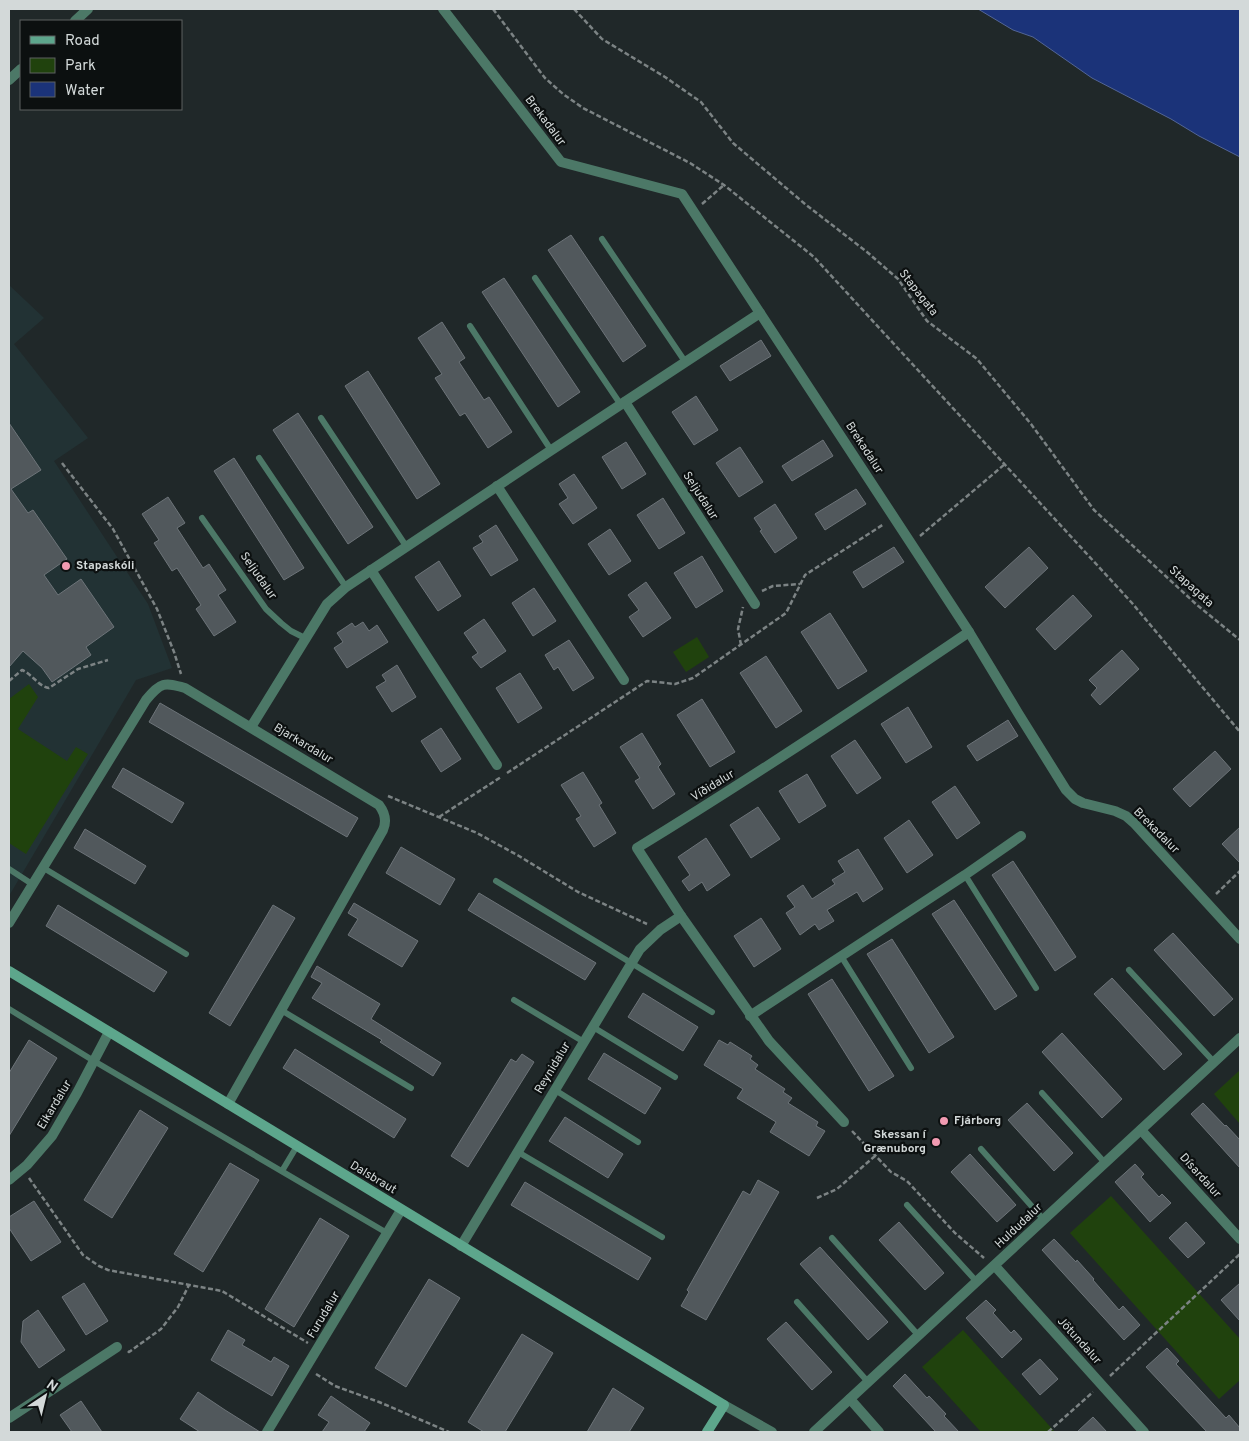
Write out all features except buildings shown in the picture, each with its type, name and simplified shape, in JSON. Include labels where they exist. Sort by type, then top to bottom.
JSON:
[{"type":"street","points":[[76,20],[88,9]]},
{"type":"street","name":"Brekadalur","points":[[443,9],[560,162],[682,194],[969,632],[1066,790],[1075,799],[1083,803],[1115,811],[1126,816],[1240,938]]},
{"type":"street","points":[[9,80],[20,70]]},
{"type":"street","points":[[251,727],[327,604],[346,587],[760,313]]},
{"type":"street","name":"Seljudalur","points":[[623,403],[755,604]]},
{"type":"street","points":[[497,486],[624,680]]},
{"type":"street","points":[[371,570],[497,765]]},
{"type":"street","name":"Víðidalur","points":[[844,1122],[768,1041],[681,916],[638,848],[734,789],[969,632]]},
{"type":"street","name":"Bjarkardalur","points":[[9,923],[146,700],[156,688],[169,684],[186,688],[374,802]]},
{"type":"street","points":[[228,1104],[383,830],[385,815],[374,802]]},
{"type":"street","points":[[750,1016],[965,875],[1021,836]]},
{"type":"street","name":"Reynidalur","points":[[461,1246],[640,949],[660,930],[681,916]]},
{"type":"street","name":"Dalsbraut","points":[[9,971],[724,1405]]},
{"type":"street","name":"Eikardalur","points":[[9,1180],[22,1169],[52,1136],[109,1032]]},
{"type":"street","name":"Huldudalur","points":[[814,1432],[1240,1038]]},
{"type":"street","name":"Dísardalur","points":[[1141,1130],[1240,1239]]},
{"type":"street","name":"Furudalur","points":[[267,1432],[401,1210]]},
{"type":"street","name":"Jötundalur","points":[[994,1266],[1144,1432]]},
{"type":"street","points":[[9,1418],[117,1347]]},
{"type":"street","points":[[850,1399],[879,1432]]},
{"type":"street","points":[[707,1432],[724,1405],[772,1432]]},
{"type":"lane","points":[[602,239],[686,363]]},
{"type":"lane","name":"Seljudalur","points":[[535,278],[623,403]]},
{"type":"lane","points":[[470,326],[551,450]]},
{"type":"lane","points":[[321,418],[406,546]]},
{"type":"lane","points":[[259,458],[346,587]]},
{"type":"lane","name":"Seljudalur","points":[[202,518],[266,609],[281,623],[305,638]]},
{"type":"lane","points":[[42,867],[186,954]]},
{"type":"lane","points":[[9,870],[32,884]]},
{"type":"lane","points":[[965,875],[1036,988]]},
{"type":"lane","points":[[496,882],[712,1012]]},
{"type":"lane","points":[[841,956],[911,1068]]},
{"type":"lane","points":[[1129,970],[1214,1062]]},
{"type":"lane","points":[[514,1000],[584,1042]]},
{"type":"lane","points":[[9,1010],[388,1233]]},
{"type":"lane","points":[[281,1010],[411,1088]]},
{"type":"lane","points":[[593,1027],[675,1077]]},
{"type":"lane","points":[[555,1090],[638,1142]]},
{"type":"lane","points":[[1042,1093],[1105,1163]]},
{"type":"lane","points":[[282,1171],[297,1146]]},
{"type":"lane","points":[[981,1149],[1044,1220]]},
{"type":"lane","points":[[518,1152],[662,1237]]},
{"type":"lane","points":[[907,1205],[977,1282]]},
{"type":"lane","points":[[832,1238],[919,1336]]},
{"type":"lane","points":[[797,1302],[868,1382]]},
{"type":"path","points":[[493,9],[545,78],[563,94],[583,108],[690,163],[724,185],[814,257],[1132,603],[1240,732]]},
{"type":"path","name":"Stapagata","points":[[574,9],[602,38],[701,102],[734,143],[804,204],[867,252],[898,279],[926,321],[977,359],[1031,424],[1094,510],[1197,605],[1240,640]]},
{"type":"path","points":[[694,212],[724,185]]},
{"type":"path","points":[[62,463],[113,529],[153,601],[174,652],[186,688]]},
{"type":"path","points":[[912,544],[1005,464]]},
{"type":"path","points":[[439,817],[647,681],[675,684],[693,678],[786,613],[805,575],[894,517]]},
{"type":"path","points":[[9,681],[22,670],[44,687],[49,688],[78,669],[108,660]]},
{"type":"path","points":[[374,802],[379,793],[477,833],[578,892],[660,930]]},
{"type":"path","points":[[1208,902],[1240,871]]},
{"type":"path","points":[[844,1122],[891,1172],[907,1181],[955,1233],[994,1266]]},
{"type":"path","points":[[817,1198],[838,1189],[875,1156]]},
{"type":"path","points":[[22,1169],[91,1262],[108,1270],[222,1291],[318,1349]]},
{"type":"path","points":[[1048,1432],[1240,1254]]},
{"type":"path","points":[[117,1347],[129,1352],[161,1330],[178,1307],[189,1285]]},
{"type":"path","points":[[306,1368],[335,1386],[379,1402],[449,1432]]},
{"type":"shaded area","name":"Stapaskóli","points":[[9,285],[44,318],[14,344],[88,438],[54,461],[148,604],[172,668],[136,680],[9,896]]},
{"type":"green space","points":[[697,637],[709,657],[686,672],[673,652]]},
{"type":"green space","points":[[29,684],[38,697],[18,729],[67,761],[76,747],[88,754],[26,854],[9,843],[9,699]]},
{"type":"green space","points":[[1240,1070],[1240,1124],[1214,1094]]},
{"type":"green space","points":[[1111,1196],[1240,1339],[1240,1380],[1219,1399],[1070,1233]]},
{"type":"green space","points":[[963,1330],[1055,1432],[981,1432],[922,1367]]},
{"type":"water","points":[[978,9],[1240,9],[1240,157],[1092,78],[1033,37],[1013,30]]},
{"type":"place","name":"Stapaskóli","points":[[66,566]]},
{"type":"place","name":"Fjárborg","points":[[944,1121]]},
{"type":"place","name":"Skessan í Grænuborg","points":[[936,1142]]}]
